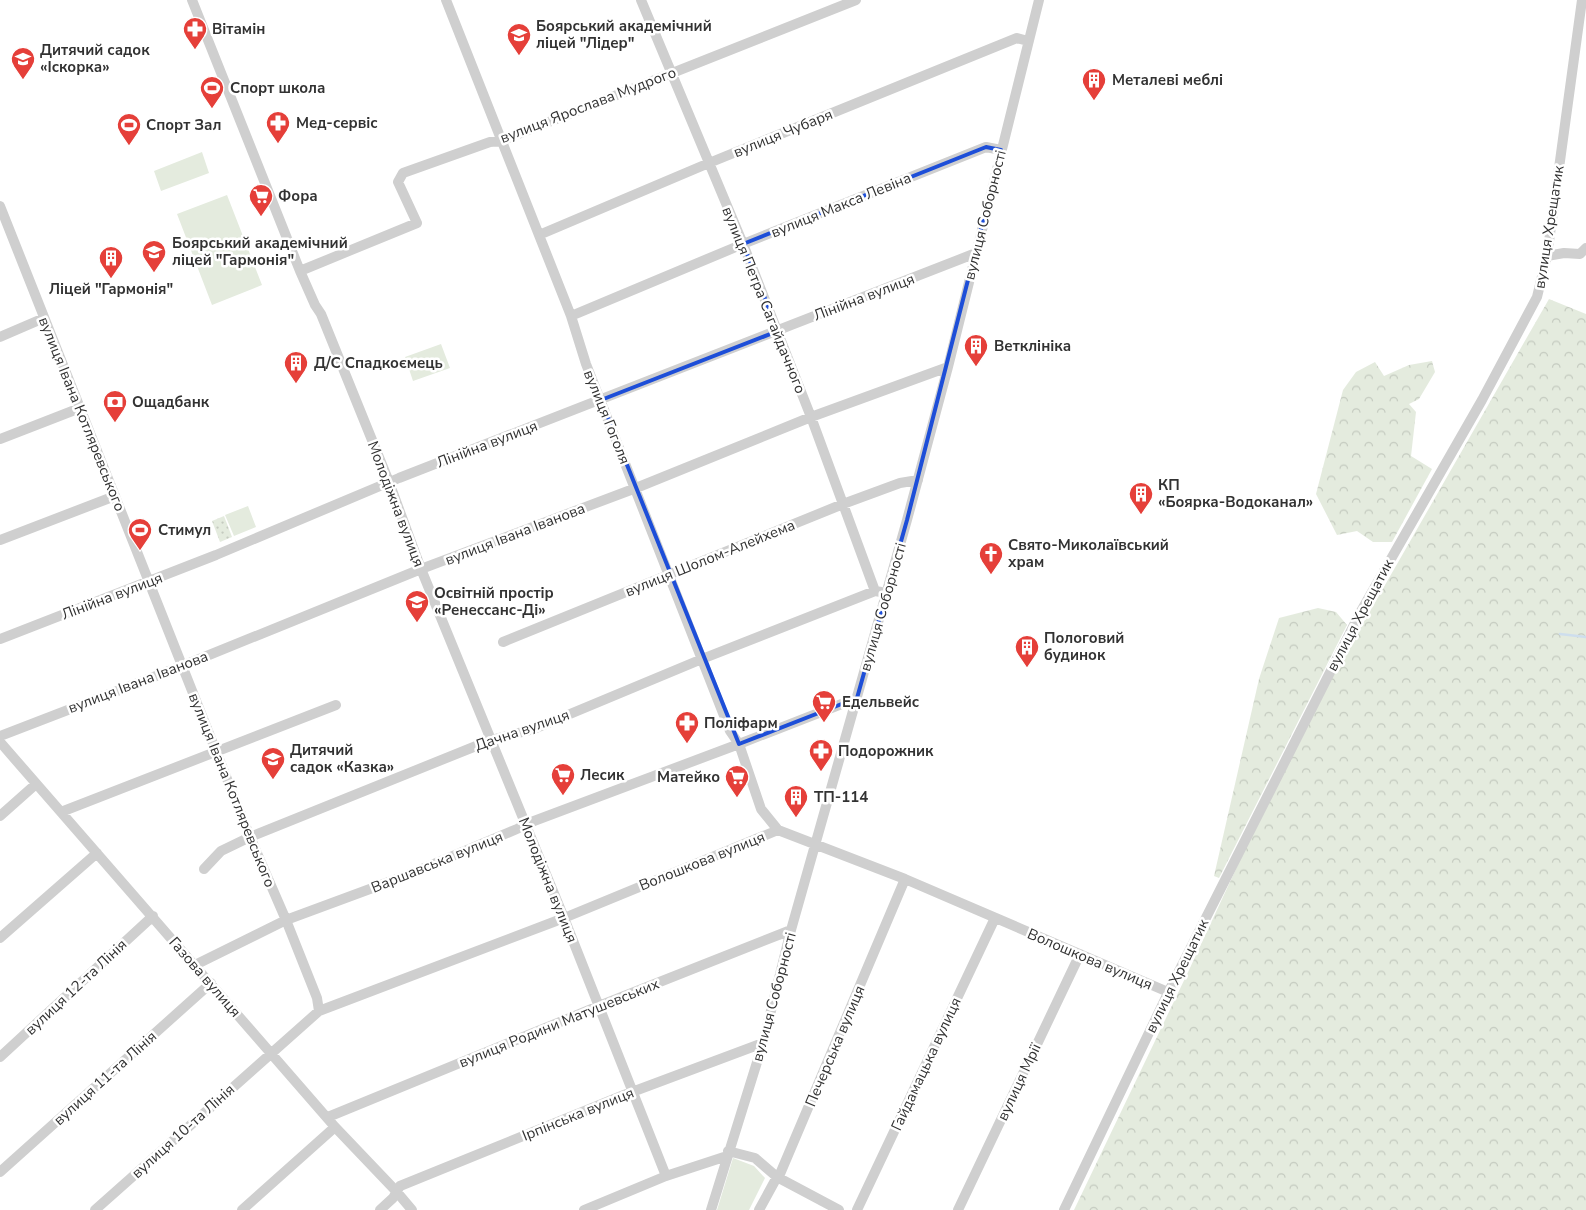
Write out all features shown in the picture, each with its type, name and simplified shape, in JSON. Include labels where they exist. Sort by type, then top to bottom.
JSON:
[{"type":"street","name":"Молодіжна вулиця","points":[[192,0],[300,271],[321,314],[389,482],[421,569],[564,918],[666,1176]]},
{"type":"street","name":"вулиця Гоголя","points":[[446,0],[571,316],[586,364],[730,731],[739,744],[761,809],[778,830]]},
{"type":"street","name":"вулиця Петра Сагайдачного","points":[[641,0],[778,331],[875,591]]},
{"type":"street","name":"вулиця Ярослава Мудрого","points":[[300,271],[417,223],[398,182],[403,173],[490,142],[501,141],[856,0]]},
{"type":"street","name":"вулиця Соборності","points":[[711,1210],[763,1043],[791,930],[918,480],[1039,0]]},
{"type":"street","name":"вулиця Хрещатик","points":[[1064,1210],[1168,992],[1360,613],[1482,400],[1538,297],[1547,256],[1582,0]]},
{"type":"street","name":"вулиця Чубаря","points":[[539,235],[709,163],[1017,38],[1028,41]]},
{"type":"street","name":"вулиця Макса Левіна","points":[[571,316],[743,244],[986,148],[1001,150]]},
{"type":"street","name":"вулиця Івана Котляревського","points":[[0,206],[5,232],[44,318],[250,837],[317,998],[319,1011]]},
{"type":"street","points":[[1547,256],[1564,253],[1580,254],[1586,248]]},
{"type":"street","name":"Лінійна вулиця","points":[[0,639],[149,582],[389,482],[976,253]]},
{"type":"street","points":[[0,337],[44,318]]},
{"type":"street","name":"вулиця Івана Іванова","points":[[0,736],[182,666],[421,569],[948,367]]},
{"type":"street","points":[[0,439],[80,408]]},
{"type":"street","name":"вулиця Шолом-Алейхема","points":[[503,642],[843,504],[900,483],[918,480]]},
{"type":"street","points":[[0,540],[115,496]]},
{"type":"street","points":[[875,591],[887,594]]},
{"type":"street","name":"Дачна вулиця","points":[[204,869],[221,852],[250,837],[491,740],[534,729],[702,659],[875,591]]},
{"type":"street","name":"Варшавська вулиця","points":[[195,964],[286,920],[405,876],[526,824],[857,698]]},
{"type":"street","points":[[61,812],[336,705]]},
{"type":"street","name":"Газова вулиця","points":[[0,742],[335,1126],[412,1210]]},
{"type":"street","points":[[0,816],[36,784]]},
{"type":"street","name":"Волошкова вулиця","points":[[272,1053],[319,1011],[564,918],[778,830],[905,879],[1168,992]]},
{"type":"street","points":[[0,938],[97,853]]},
{"type":"street","name":"Печерська вулиця","points":[[759,1210],[780,1174],[905,879]]},
{"type":"street","name":"вулиця 12-та Лінія","points":[[0,1057],[153,916]]},
{"type":"street","name":"Гайдамацька вулиця","points":[[858,1210],[995,918]]},
{"type":"street","name":"вулиця Родини Матушевських","points":[[328,1117],[791,930]]},
{"type":"street","name":"вулиця Мрії","points":[[958,1210],[1080,954]]},
{"type":"street","name":"вулиця 11-та Лінія","points":[[0,1172],[211,983]]},
{"type":"street","name":"Ірпінська вулиця","points":[[396,1191],[400,1186],[633,1092],[763,1043]]},
{"type":"street","name":"вулиця 10-та Лінія","points":[[95,1210],[272,1053]]},
{"type":"street","points":[[242,1210],[335,1126]]},
{"type":"street","points":[[584,1210],[728,1153],[755,1158],[777,1178],[839,1210]]},
{"type":"street","points":[[380,1210],[393,1198],[396,1191]]},
{"type":"highlighted area","points":[[986,147],[1001,150],[907,520],[857,698],[739,744],[601,400],[778,331],[743,244]]},
{"type":"green space","points":[[202,152],[209,173],[161,191],[154,171]]},
{"type":"green space","points":[[227,195],[262,285],[212,305],[177,214]]},
{"type":"green space","points":[[1549,299],[1586,314],[1586,1210],[1074,1210],[1189,970],[1295,742]]},
{"type":"green space","points":[[441,344],[450,368],[413,381],[405,357]]},
{"type":"green space","points":[[1432,361],[1435,372],[1419,399],[1409,404],[1416,412],[1411,456],[1432,469],[1392,542],[1373,542],[1357,531],[1337,535],[1316,494],[1343,390],[1356,372],[1375,362],[1384,376],[1409,365]]},
{"type":"green space","points":[[248,506],[256,527],[234,536],[225,515]]},
{"type":"green space","points":[[224,516],[232,537],[220,542],[212,521]]},
{"type":"green space","points":[[1318,608],[1336,612],[1347,625],[1219,878],[1214,876],[1259,679],[1279,618]]},
{"type":"green space","points":[[733,1158],[754,1166],[765,1178],[749,1210],[717,1210]]},
{"type":"waterway","points":[[1560,634],[1586,637]]},
{"type":"place","name":"Вітамін","points":[[195,50]]},
{"type":"place","name":"Боярський академічний ліцей \"Лідер\"","points":[[519,56]]},
{"type":"place","name":"Дитячий садок «Іскорка»","points":[[23,80]]},
{"type":"place","name":"Металеві меблі","points":[[1094,101]]},
{"type":"place","name":"Спорт школа","points":[[212,109]]},
{"type":"place","name":"Мед-сервіс","points":[[278,144]]},
{"type":"place","name":"Спорт Зал","points":[[129,146]]},
{"type":"place","name":"Фора","points":[[261,217]]},
{"type":"place","name":"Боярський академічний ліцей \"Гармонія\"","points":[[154,273]]},
{"type":"place","name":"Ліцей \"Гармонія\"","points":[[111,279]]},
{"type":"place","name":"Ветклініка","points":[[976,367]]},
{"type":"place","name":"Д/С Спадкоємець","points":[[296,384]]},
{"type":"place","name":"Ощадбанк","points":[[115,423]]},
{"type":"place","name":"КП «Боярка-Водоканал»","points":[[1141,515]]},
{"type":"place","name":"Стимул","points":[[140,551]]},
{"type":"place","name":"Свято-Миколаївський храм","points":[[991,575]]},
{"type":"place","name":"Освітній простір «Ренессанс-Ді»","points":[[417,623]]},
{"type":"place","name":"Пологовий будинок","points":[[1027,668]]},
{"type":"place","name":"Едельвейс","points":[[824,723]]},
{"type":"place","name":"Поліфарм","points":[[687,744]]},
{"type":"place","name":"Подорожник","points":[[821,772]]},
{"type":"place","name":"Дитячий садок «Казка»","points":[[273,780]]},
{"type":"place","name":"Лесик","points":[[563,796]]},
{"type":"place","name":"Матейко","points":[[737,798]]},
{"type":"place","name":"ТП-114","points":[[796,818]]}]
